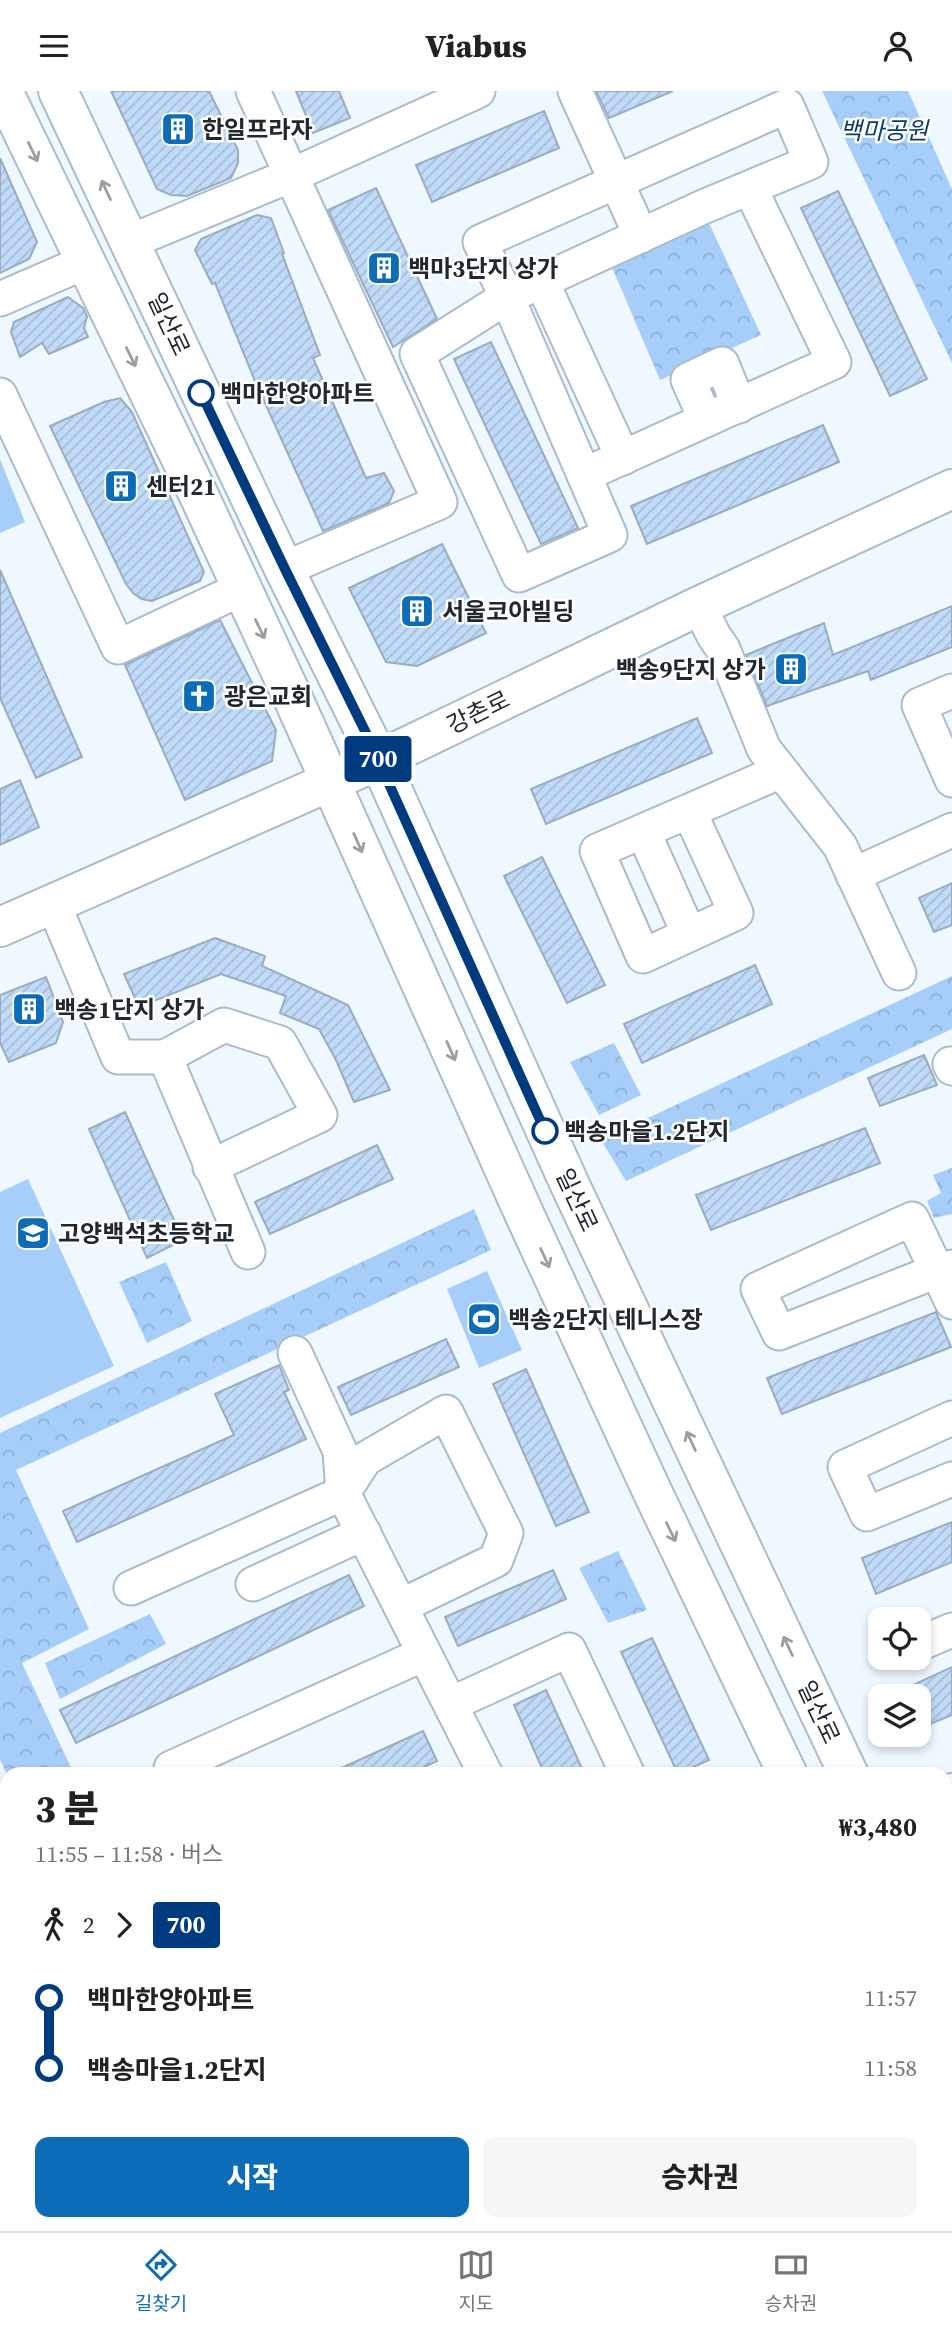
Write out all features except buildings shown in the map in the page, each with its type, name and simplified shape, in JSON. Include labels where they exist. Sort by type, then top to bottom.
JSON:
[{"type":"main road","name":"일산로","points":[[3,91],[202,502],[635,1455],[784,1767]]},
{"type":"main road","name":"일산로","points":[[58,91],[285,569],[379,760],[570,1185],[845,1767]]},
{"type":"main road","name":"강촌로","points":[[0,927],[379,760],[699,606],[952,489]]},
{"type":"street","points":[[253,91],[440,502],[285,569]]},
{"type":"street","points":[[130,242],[290,176],[478,91]]},
{"type":"street","points":[[575,91],[641,236]]},
{"type":"street","points":[[616,182],[480,242],[507,297],[610,535],[519,575],[417,354],[507,297],[703,207],[811,162],[787,106],[616,182]]},
{"type":"street","points":[[584,475],[834,362],[750,188]]},
{"type":"street","points":[[0,299],[85,262]]},
{"type":"street","points":[[542,282],[624,458]]},
{"type":"street","points":[[706,421],[688,380],[722,364],[738,406]]},
{"type":"street","points":[[0,395],[118,647],[241,589]]},
{"type":"street","points":[[699,606],[723,649],[764,749],[840,846],[899,973]]},
{"type":"street","points":[[952,691],[919,705],[952,780]]},
{"type":"street","points":[[689,811],[736,913],[643,955],[597,851],[780,771]]},
{"type":"street","points":[[853,875],[952,830]]},
{"type":"street","points":[[643,831],[689,934]]},
{"type":"street","points":[[53,903],[118,1057],[165,1057],[224,1025],[279,1043],[320,1115],[210,1167]]},
{"type":"street","points":[[165,1057],[248,1252]]},
{"type":"street","points":[[945,1269],[779,1333],[758,1289],[912,1219],[945,1269],[952,1302]]},
{"type":"street","points":[[295,1353],[340,1451],[343,1493],[452,1705],[480,1767]]},
{"type":"street","points":[[131,1588],[343,1493],[365,1459],[446,1412],[506,1533],[496,1560],[401,1606]]},
{"type":"street","points":[[952,1418],[845,1467],[867,1514],[952,1479]]},
{"type":"street","points":[[253,1584],[364,1533]]},
{"type":"street","points":[[931,1639],[952,1630]]},
{"type":"street","points":[[452,1705],[569,1650],[624,1767]]},
{"type":"street","points":[[173,1767],[424,1654]]},
{"type":"green space","name":"백마공원","points":[[822,91],[908,91],[952,189],[952,363]]},
{"type":"green space","points":[[708,221],[761,335],[660,380],[611,265]]},
{"type":"green space","points":[[0,459],[25,522],[0,533]]},
{"type":"green space","points":[[952,976],[952,1029],[626,1181],[601,1140]]},
{"type":"green space","points":[[614,1043],[641,1095],[599,1115],[570,1062]]},
{"type":"green space","points":[[952,1168],[952,1214],[934,1218],[927,1201],[941,1193],[933,1175]]},
{"type":"green space","name":"고양백석초등학교","points":[[28,1179],[114,1366],[0,1418],[0,1192]]},
{"type":"green space","points":[[474,1209],[491,1250],[16,1470],[89,1629],[22,1663],[71,1767],[4,1767],[0,1760],[0,1433]]},
{"type":"green space","points":[[166,1262],[192,1321],[147,1343],[119,1282]]},
{"type":"green space","name":"백송2단지 테니스장","points":[[487,1271],[522,1350],[479,1368],[447,1289]]},
{"type":"green space","points":[[618,1551],[647,1610],[608,1623],[579,1568]]},
{"type":"green space","points":[[150,1614],[166,1644],[60,1699],[45,1663]]},
{"type":"bus line","name":"700","points":[[201,393],[367,735],[545,1131]]},
{"type":"place","name":"한일프라자","points":[[178,129]]},
{"type":"place","name":"백마3단지 상가","points":[[384,268]]},
{"type":"place","name":"백마한양아파트","points":[[201,393]]},
{"type":"place","name":"센터21","points":[[121,486]]},
{"type":"place","name":"서울코아빌딩","points":[[417,611]]},
{"type":"place","name":"백송9단지 상가","points":[[791,669]]},
{"type":"place","name":"광은교회","points":[[199,696]]},
{"type":"place","name":"백송1단지 상가","points":[[29,1009]]},
{"type":"place","name":"백송마을1.2단지","points":[[545,1131]]},
{"type":"place","name":"고양백석초등학교","points":[[33,1233]]},
{"type":"place","name":"백송2단지 테니스장","points":[[484,1319]]}]
